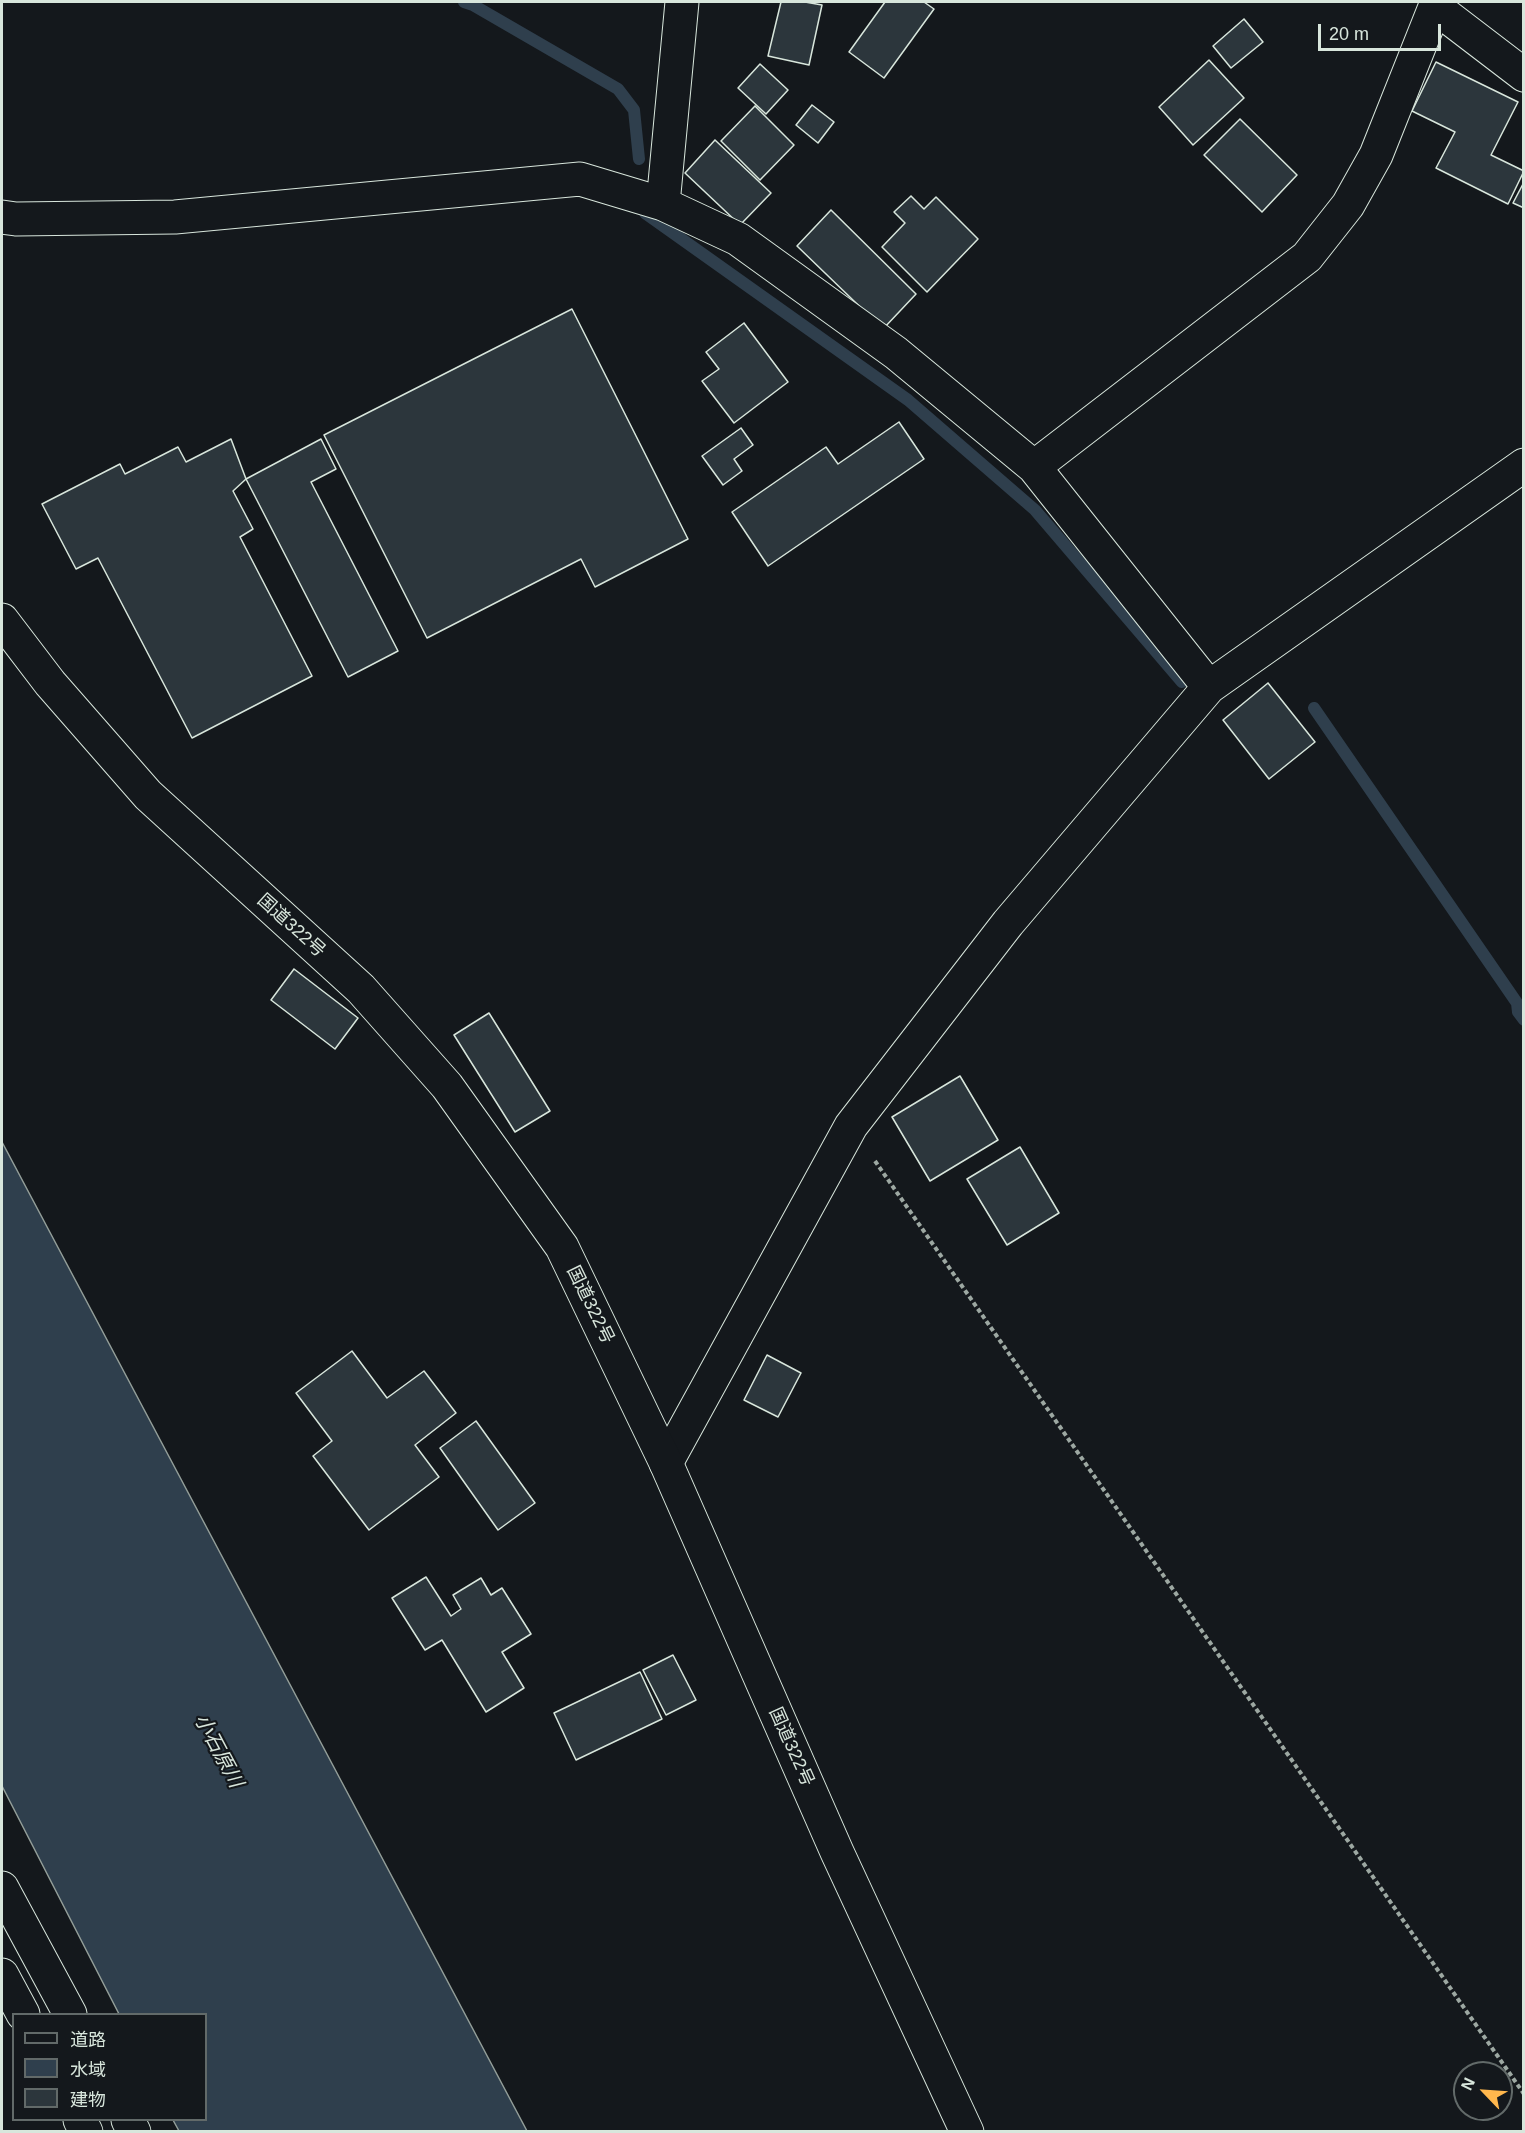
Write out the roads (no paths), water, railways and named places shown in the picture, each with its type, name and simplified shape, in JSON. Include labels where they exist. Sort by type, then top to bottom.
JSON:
[{"type":"main road","points":[[663,204],[682,2]]},
{"type":"main road","points":[[1034,467],[1307,257],[1348,205],[1376,155],[1436,4],[1524,75]]},
{"type":"main road","points":[[2,218],[175,217],[580,179],[663,204],[738,239],[896,353],[1034,467],[1209,687]]},
{"type":"main road","points":[[666,1463],[851,1126],[1008,923],[1209,687],[1524,465]]},
{"type":"main road","name":"国道322号","points":[[2,620],[50,683],[148,795],[361,989],[447,1086],[562,1247],[666,1463],[837,1852],[967,2132]]},
{"type":"main road","points":[[2,1888],[69,2013]]},
{"type":"main road","points":[[2,1975],[22,2013]]},
{"type":"water","name":"小石原川","points":[[2,1142],[527,2131],[179,2131],[174,2121],[207,2121],[207,2013],[118,2013],[2,1786]]},
{"type":"waterway","points":[[464,2],[473,5],[618,89],[634,110],[639,159]]},
{"type":"waterway","points":[[645,213],[908,400],[1035,510],[1182,682]]},
{"type":"waterway","points":[[1314,708],[1517,1003],[1518,1012],[1524,1020]]}]
